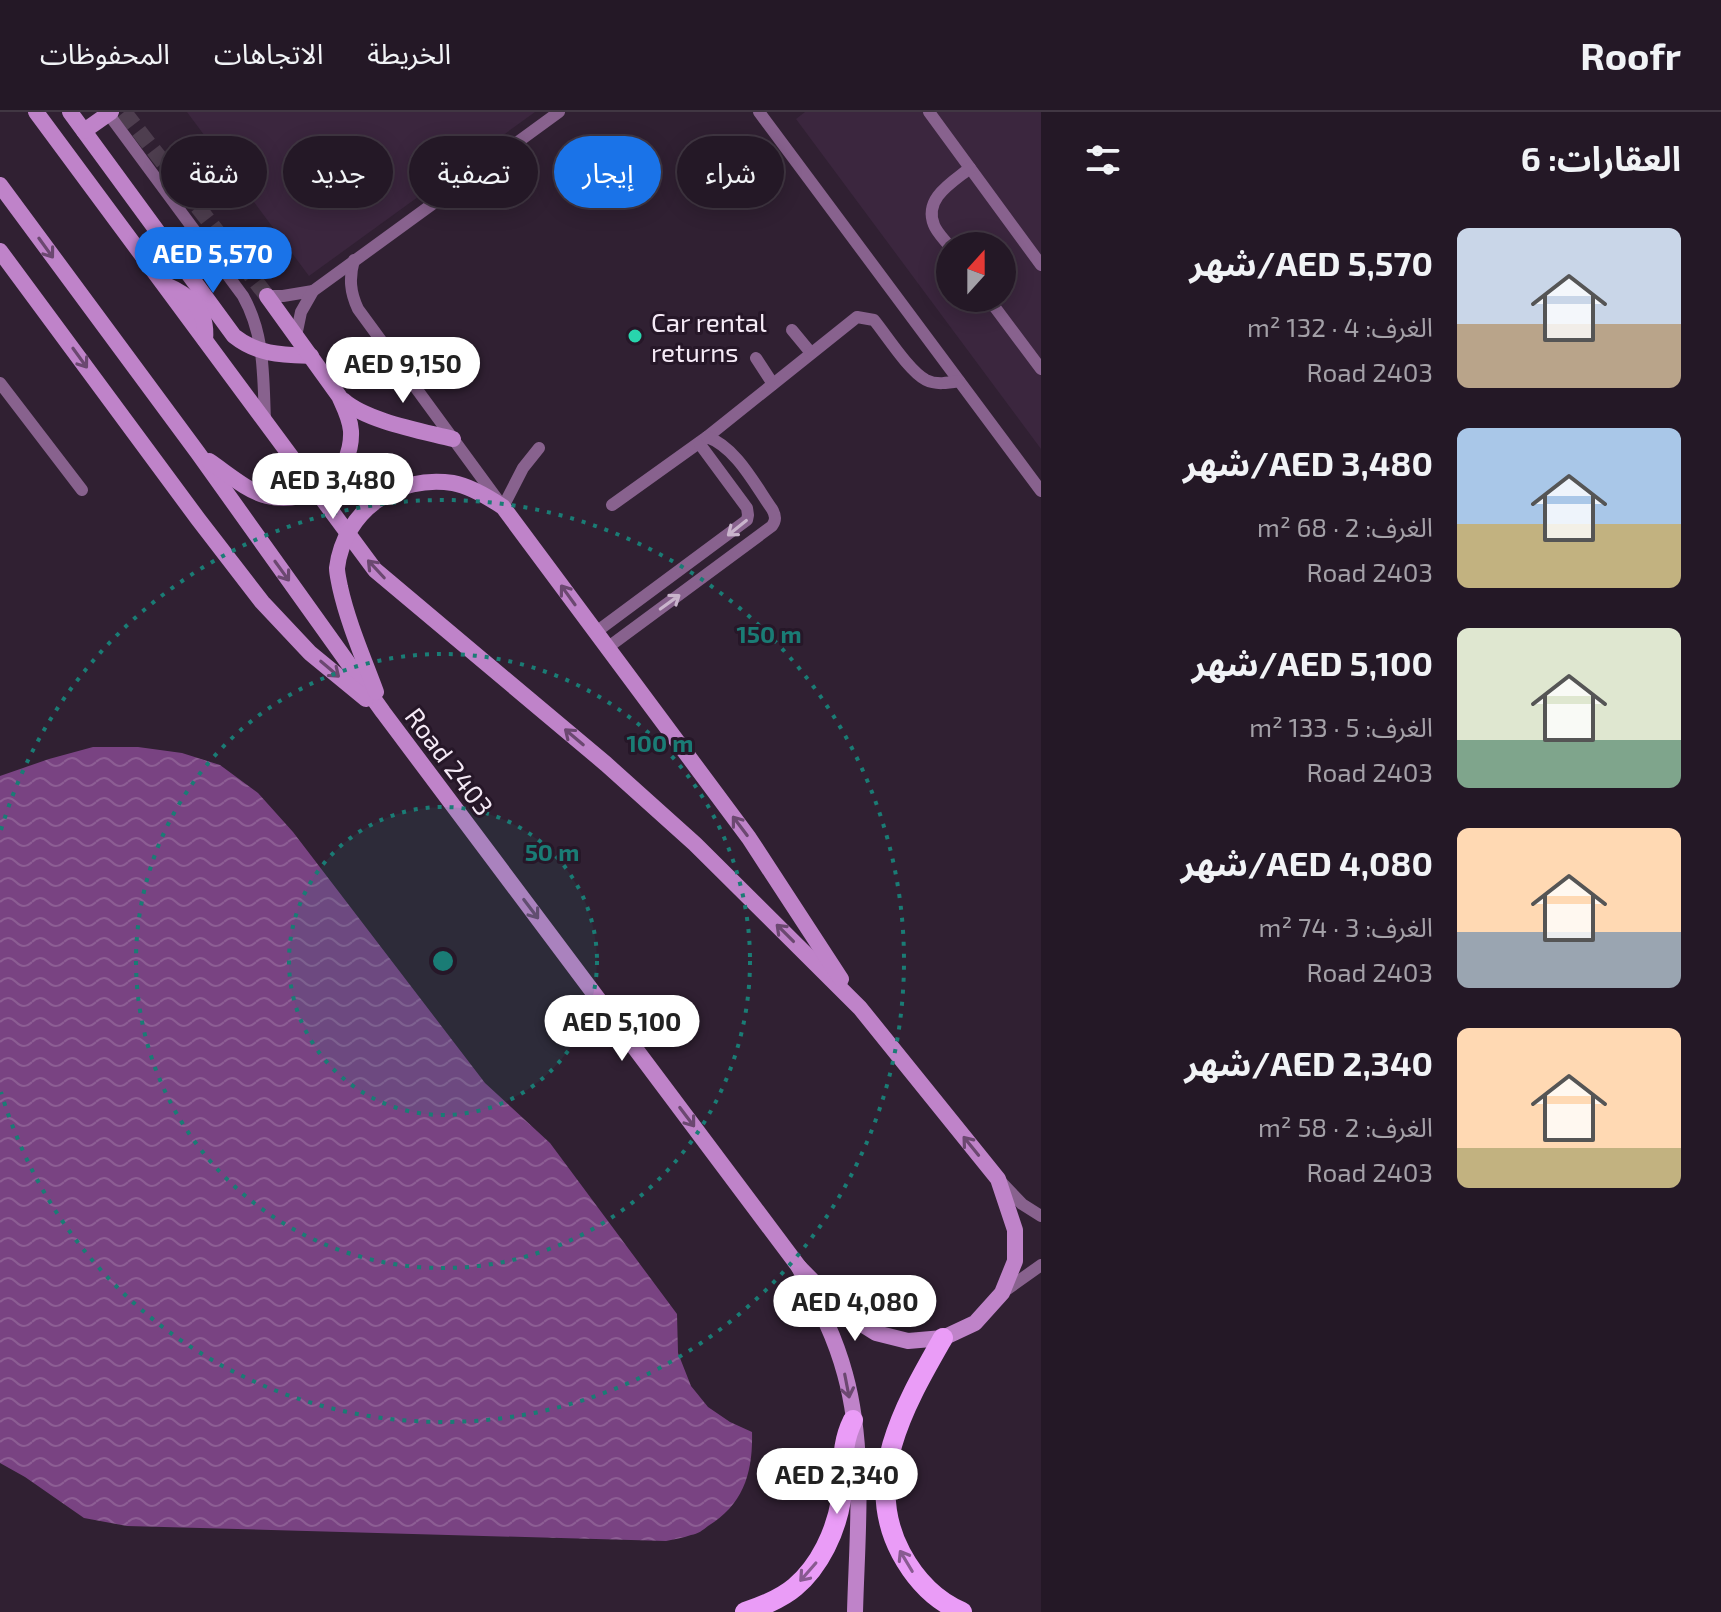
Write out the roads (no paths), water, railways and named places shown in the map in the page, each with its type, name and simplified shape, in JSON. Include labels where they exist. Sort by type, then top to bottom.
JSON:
[{"type":"main road","points":[[36,112],[375,570],[606,764],[695,844],[860,1008]]},
{"type":"main road","points":[[70,112],[234,336],[267,354],[311,356]]},
{"type":"main road","points":[[84,131],[109,112]]},
{"type":"main road","name":"Road 2403","points":[[0,185],[198,453],[383,712],[799,1267],[827,1320],[845,1375],[853,1420],[858,1483],[855,1612]]},
{"type":"main road","points":[[0,251],[262,602],[310,653],[383,712]]},
{"type":"main road","points":[[198,453],[248,488],[265,496],[287,499],[318,491],[343,465],[351,430],[347,412],[339,396],[267,296]]},
{"type":"main road","points":[[339,396],[352,408],[399,425],[453,439]]},
{"type":"main road","points":[[383,712],[344,605],[337,571],[344,541],[362,512],[389,492],[421,481],[455,483],[503,507],[749,838],[860,1008],[998,1179],[1015,1230],[1015,1261],[1002,1293],[975,1323],[943,1338],[908,1341],[876,1333],[844,1313],[799,1267]]},
{"type":"main road","points":[[943,1338],[903,1414],[888,1455],[884,1484],[886,1513],[895,1542],[909,1567],[945,1605],[962,1612]]},
{"type":"main road","points":[[745,1612],[770,1603],[795,1587],[819,1559],[834,1528],[841,1499],[844,1443],[853,1420]]},
{"type":"lane","points":[[109,112],[251,311],[260,339],[265,420]]},
{"type":"lane","points":[[296,336],[301,312],[313,291],[559,112]]},
{"type":"lane","points":[[759,112],[1041,491]]},
{"type":"lane","points":[[929,112],[1041,265]]},
{"type":"lane","points":[[939,232],[934,226],[931,208],[939,193],[970,168]]},
{"type":"lane","points":[[354,260],[350,284],[358,309],[503,507],[523,468],[539,448]]},
{"type":"lane","points":[[267,296],[313,291]]},
{"type":"lane","points":[[998,312],[1041,369]]},
{"type":"lane","points":[[612,505],[703,440],[857,317],[874,320],[913,369],[928,381],[959,381]]},
{"type":"lane","points":[[792,330],[811,353]]},
{"type":"lane","points":[[756,358],[773,384]]},
{"type":"lane","points":[[0,383],[82,490]]},
{"type":"lane","points":[[596,632],[747,520],[747,508],[703,440]]},
{"type":"lane","points":[[607,648],[769,529],[774,522],[772,509],[734,456],[723,445],[703,440]]},
{"type":"lane","points":[[998,1179],[1022,1204],[1041,1216]]},
{"type":"lane","points":[[1002,1293],[1041,1265]]},
{"type":"water","points":[[93,747],[138,747],[182,753],[220,765],[258,793],[293,832],[485,1083],[550,1143],[677,1314],[678,1353],[691,1386],[708,1407],[752,1432],[751,1460],[744,1486],[720,1517],[698,1533],[666,1541],[127,1526],[84,1518],[0,1463],[0,776]]},
{"type":"tunnel","points":[[124,112],[267,296]]},
{"type":"place","name":"Car rental returns","points":[[635,336]]}]
